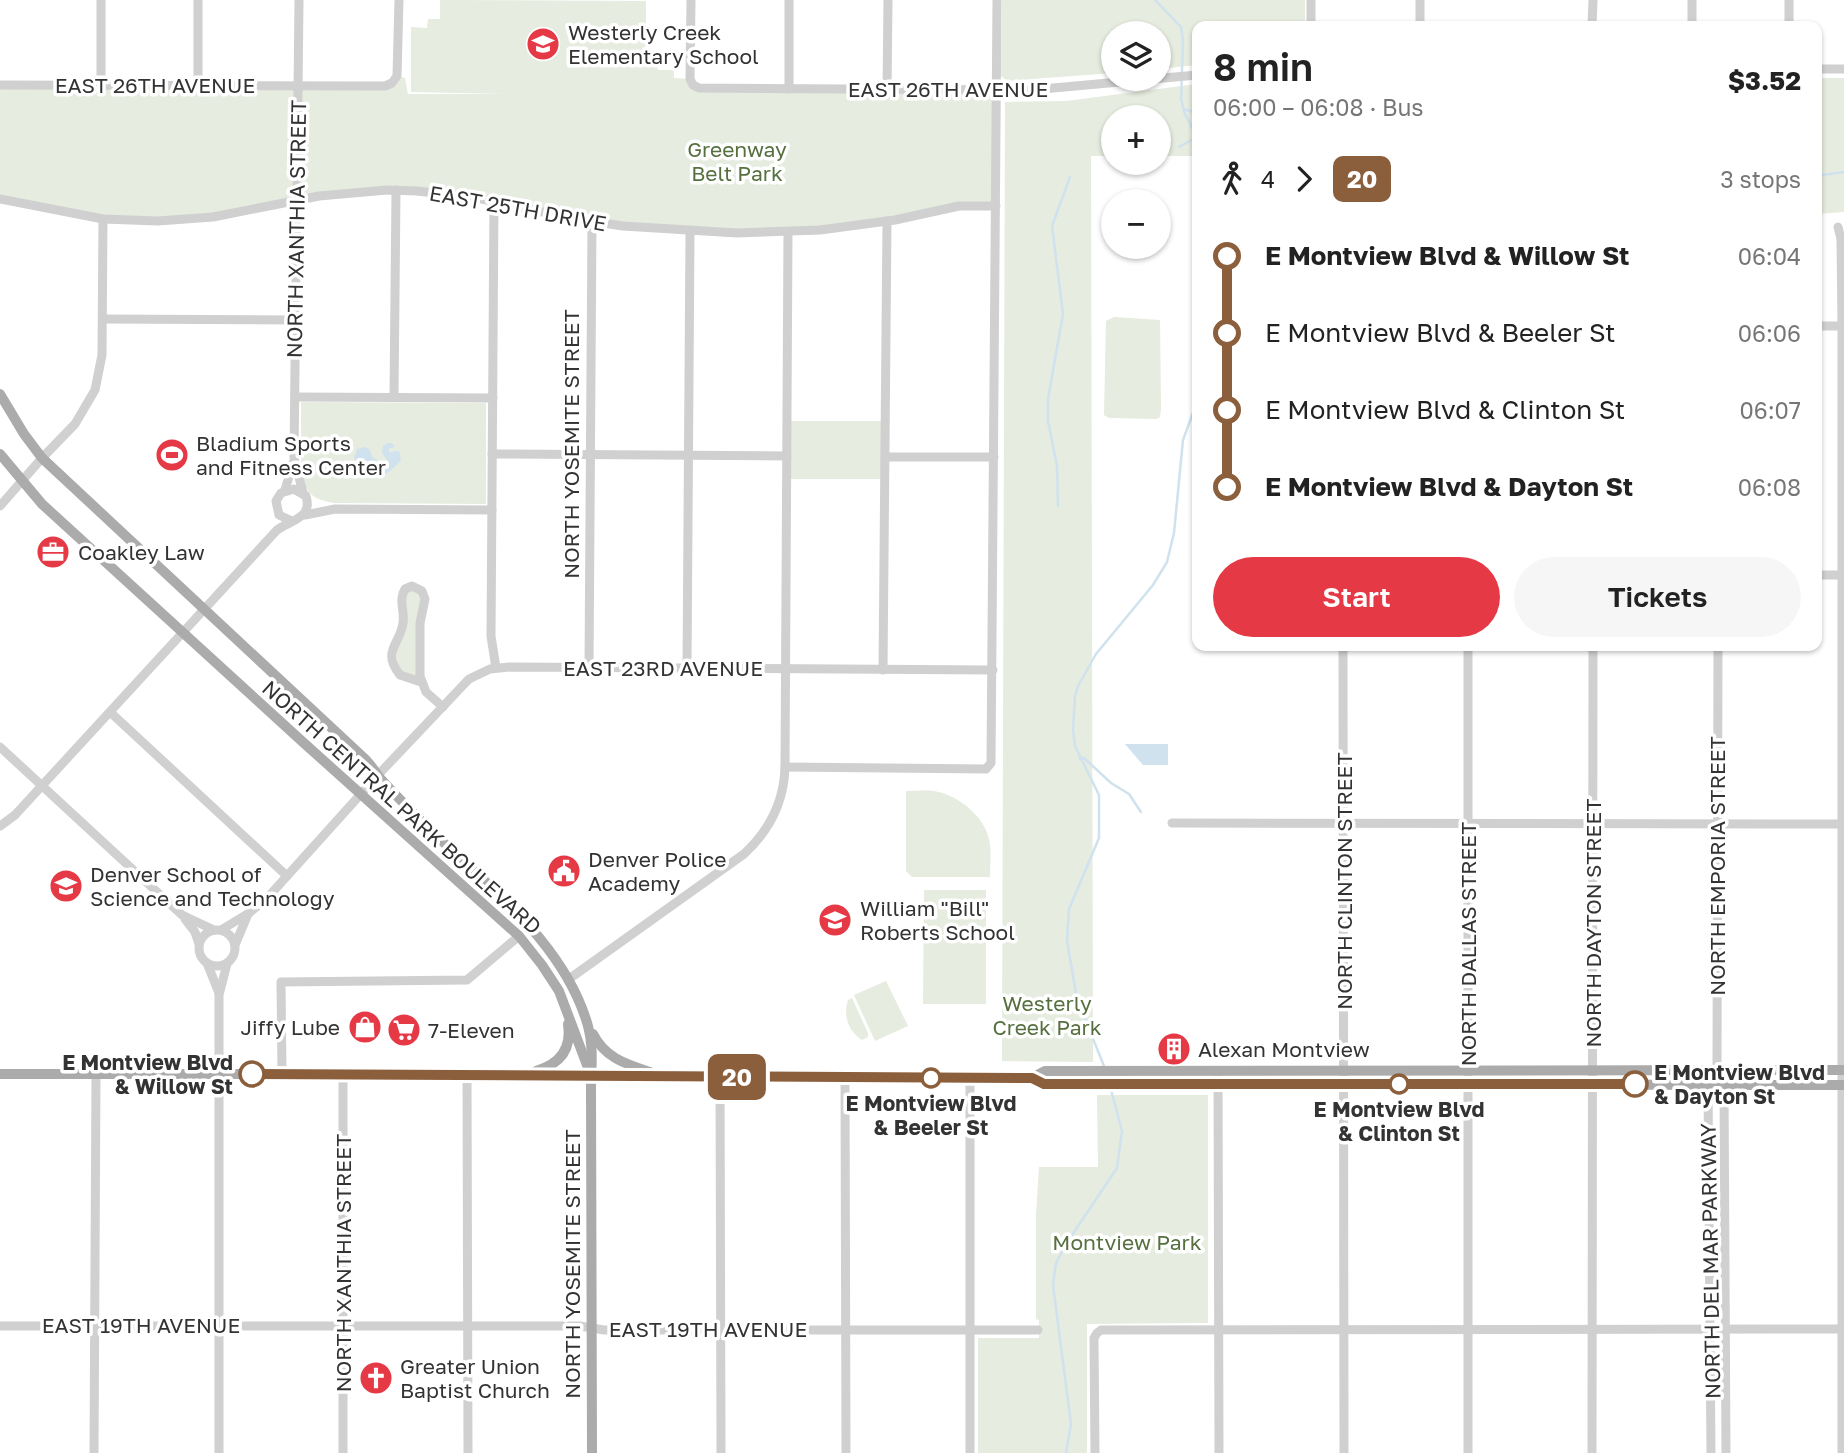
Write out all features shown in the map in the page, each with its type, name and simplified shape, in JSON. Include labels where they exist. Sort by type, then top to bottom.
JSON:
[{"type":"main road","name":"NORTH CENTRAL PARK BOULEVARD","points":[[0,394],[42,458],[366,760],[419,819],[513,908],[546,945],[569,979],[588,1025],[593,1060],[591,1074]]},
{"type":"main road","name":"NORTH CENTRAL PARK BOULEVARD","points":[[0,454],[42,503],[519,936],[542,965],[565,1004],[591,1074]]},
{"type":"main road","points":[[527,1074],[551,1066],[564,1054],[570,1032],[565,1004]]},
{"type":"main road","points":[[588,1025],[606,1052],[627,1064],[659,1074]]},
{"type":"main road","points":[[0,1074],[659,1074],[970,1079],[1032,1078],[1045,1071],[1842,1070]]},
{"type":"main road","name":"NORTH YOSEMITE STREET","points":[[591,1074],[592,1453]]},
{"type":"main road","points":[[1032,1078],[1044,1084],[1842,1085]]},
{"type":"street","points":[[101,0],[101,85]]},
{"type":"street","points":[[198,0],[198,86]]},
{"type":"street","name":"NORTH XANTHIA STREET","points":[[285,490],[294,458],[299,0]]},
{"type":"street","name":"EAST 26TH AVENUE","points":[[0,85],[384,86],[392,83],[397,75],[399,0]]},
{"type":"street","name":"EAST 26TH AVENUE","points":[[691,0],[690,79],[693,85],[699,88],[1058,89],[1192,76]]},
{"type":"street","points":[[789,0],[789,89]]},
{"type":"street","points":[[887,90],[888,0]]},
{"type":"street","points":[[785,766],[986,769],[992,763],[997,0]]},
{"type":"street","points":[[1311,0],[1311,21]]},
{"type":"street","points":[[1420,0],[1420,21]]},
{"type":"street","points":[[1592,21],[1593,0]]},
{"type":"street","points":[[1692,0],[1692,21]]},
{"type":"street","points":[[1789,0],[1789,21]]},
{"type":"street","points":[[1822,69],[1844,69]]},
{"type":"street","points":[[394,397],[396,190]]},
{"type":"street","name":"EAST 25TH DRIVE","points":[[0,199],[103,219],[158,221],[213,217],[345,193],[396,190],[452,194],[592,222],[690,232],[788,232],[887,221],[959,206],[996,206]]},
{"type":"street","points":[[494,201],[491,636],[496,668]]},
{"type":"street","points":[[0,506],[75,424],[92,399],[101,368],[103,219]]},
{"type":"street","points":[[883,670],[887,221]]},
{"type":"street","name":"NORTH YOSEMITE STREET","points":[[589,667],[592,222]]},
{"type":"street","points":[[1838,227],[1841,239],[1843,326],[1842,1453]]},
{"type":"street","points":[[687,668],[690,232]]},
{"type":"street","points":[[569,979],[744,854],[773,818],[779,804],[785,766],[788,232]]},
{"type":"street","points":[[103,318],[296,320]]},
{"type":"street","points":[[1822,326],[1843,326]]},
{"type":"street","points":[[295,397],[493,398]]},
{"type":"street","points":[[492,454],[787,456]]},
{"type":"street","points":[[885,457],[994,457]]},
{"type":"street","name":"NORTH XANTHIA STREET","points":[[294,458],[304,494]]},
{"type":"street","points":[[263,545],[277,510],[276,501],[285,490],[294,489],[335,509]]},
{"type":"street","points":[[304,494],[308,506],[304,515]]},
{"type":"street","points":[[0,826],[15,815],[277,530],[304,515],[335,509],[492,510]]},
{"type":"street","points":[[277,510],[283,518],[292,521]]},
{"type":"street","points":[[1822,575],[1843,575]]},
{"type":"street","points":[[421,682],[400,676],[392,657],[392,648],[404,621],[401,596],[405,589],[412,586],[422,591],[425,599],[420,623],[421,682],[426,692],[443,707]]},
{"type":"street","name":"NORTH CLINTON STREET","points":[[1343,651],[1344,1453]]},
{"type":"street","name":"NORTH DALLAS STREET","points":[[1468,651],[1468,1453]]},
{"type":"street","name":"NORTH DAYTON STREET","points":[[1592,1453],[1593,651]]},
{"type":"street","name":"NORTH EMPORIA STREET","points":[[1718,651],[1717,1071],[1724,1085]]},
{"type":"street","name":"EAST 23RD AVENUE","points":[[249,913],[287,876],[469,679],[496,668],[993,670]]},
{"type":"street","points":[[110,712],[287,876]]},
{"type":"street","points":[[0,747],[182,915],[195,932],[202,958],[207,963],[219,995]]},
{"type":"street","points":[[1172,824],[1843,824]]},
{"type":"street","points":[[199,944],[207,933],[249,913]]},
{"type":"street","points":[[235,945],[249,913]]},
{"type":"street","points":[[182,915],[233,938],[235,945],[235,952],[227,964],[219,995],[219,1453]]},
{"type":"street","points":[[282,1074],[281,982],[467,980],[519,936]]},
{"type":"street","points":[[207,963],[221,966],[227,964]]},
{"type":"street","points":[[1218,1071],[1219,1453]]},
{"type":"street","points":[[1708,1085],[1717,1071]]},
{"type":"street","points":[[94,1453],[96,1074]]},
{"type":"street","name":"NORTH XANTHIA STREET","points":[[343,1074],[343,1453]]},
{"type":"street","points":[[467,1074],[468,1453]]},
{"type":"street","points":[[720,1076],[721,1453]]},
{"type":"street","points":[[845,1078],[846,1453]]},
{"type":"street","points":[[970,1079],[970,1453]]},
{"type":"street","name":"NORTH DEL MAR PARKWAY","points":[[1708,1085],[1711,1453]]},
{"type":"street","name":"NORTH DEL MAR PARKWAY","points":[[1724,1085],[1726,1453]]},
{"type":"street","name":"EAST 19TH AVENUE","points":[[0,1326],[467,1325],[580,1326],[604,1330],[1038,1329]]},
{"type":"street","points":[[1094,1453],[1094,1338],[1101,1330],[1843,1329]]},
{"type":"green space","name":"Greenway Belt Park","points":[[440,0],[646,1],[646,60],[658,60],[658,70],[674,70],[674,78],[690,79],[693,85],[997,90],[996,206],[966,206],[820,230],[655,230],[452,194],[345,193],[236,214],[127,221],[0,199],[0,85],[384,86],[397,76],[405,78],[408,94],[506,94],[411,92],[411,27],[427,28],[428,19],[440,19]]},
{"type":"green space","points":[[1002,0],[1305,0],[1305,21],[1192,21],[1192,66],[1171,68],[1171,21],[1101,21],[1101,74],[1007,81],[1001,76]]},
{"type":"green space","points":[[1822,78],[1844,78],[1844,212],[1822,214]]},
{"type":"green space","name":"Westerly Creek Park","points":[[1192,85],[1192,156],[1171,156],[1171,105],[1101,105],[1101,156],[1091,156],[1093,1062],[1002,1061],[1005,102],[1066,101],[1143,91],[1171,91],[1171,87]]},
{"type":"green space","points":[[1114,317],[1160,320],[1161,409],[1157,419],[1109,418],[1104,415],[1106,321]]},
{"type":"green space","points":[[301,402],[486,403],[486,504],[334,503],[314,496],[308,491],[302,476]]},
{"type":"green space","points":[[787,421],[885,421],[885,479],[787,479]]},
{"type":"green space","points":[[410,589],[422,595],[416,677],[402,671],[397,658],[402,606]]},
{"type":"green space","points":[[906,791],[943,793],[962,803],[978,817],[988,834],[990,877],[912,877],[906,871]]},
{"type":"green space","points":[[924,890],[986,890],[986,1004],[923,1004]]},
{"type":"green space","points":[[886,981],[908,1026],[875,1041],[854,995]]},
{"type":"green space","points":[[852,998],[868,1033],[868,1037],[862,1040],[850,1028],[847,1017],[848,1000]]},
{"type":"green space","name":"Montview Park","points":[[1097,1095],[1208,1095],[1208,1323],[1087,1324],[1087,1453],[978,1453],[978,1338],[1039,1338],[1039,1320],[1036,1319],[1036,1215],[1039,1167],[1098,1167]]},
{"type":"water","points":[[388,443],[395,447],[389,448],[389,452],[399,451],[401,460],[382,475],[371,476],[354,458],[357,449],[364,447],[381,463],[387,460],[382,453],[383,446]]},
{"type":"water","points":[[1125,744],[1168,744],[1168,765],[1143,765]]},
{"type":"waterway","points":[[1155,0],[1181,27],[1181,99],[1192,127]]},
{"type":"waterway","points":[[1183,109],[1192,112]]},
{"type":"waterway","points":[[1179,147],[1192,140]]},
{"type":"waterway","points":[[1822,175],[1844,172]]},
{"type":"waterway","points":[[1058,506],[1057,466],[1048,421],[1048,399],[1063,314],[1052,226],[1070,177]]},
{"type":"waterway","points":[[1104,1066],[1077,999],[1067,941],[1069,909],[1099,838],[1099,795],[1075,746],[1075,696],[1096,654],[1153,585],[1167,562],[1174,533],[1183,440],[1192,416]]},
{"type":"waterway","points":[[1080,759],[1084,758],[1111,783],[1129,794],[1141,812]]},
{"type":"waterway","points":[[1066,1453],[1071,1424],[1053,1285],[1056,1263],[1068,1241],[1117,1168],[1122,1131],[1110,1086]]},
{"type":"bus line","name":"20","points":[[252,1074],[667,1074],[782,1078],[1032,1078],[1044,1084],[1635,1084]]},
{"type":"place","name":"Westerly Creek Elementary School","points":[[543,44]]},
{"type":"place","name":"Bladium Sports and Fitness Center","points":[[172,455]]},
{"type":"place","name":"Coakley Law","points":[[53,552]]},
{"type":"place","name":"Denver Police Academy","points":[[564,871]]},
{"type":"place","name":"Denver School of Science and Technology","points":[[66,886]]},
{"type":"place","name":"William \"Bill\" Roberts School","points":[[835,920]]},
{"type":"place","name":"Jiffy Lube","points":[[365,1027]]},
{"type":"place","name":"7-Eleven","points":[[404,1030]]},
{"type":"place","name":"Alexan Montview","points":[[1174,1049]]},
{"type":"place","name":"E Montview Blvd & Willow St","points":[[252,1074]]},
{"type":"place","name":"E Montview Blvd & Beeler St","points":[[931,1078]]},
{"type":"place","name":"E Montview Blvd & Clinton St","points":[[1399,1084]]},
{"type":"place","name":"E Montview Blvd & Dayton St","points":[[1635,1084]]},
{"type":"place","name":"Greater Union Baptist Church","points":[[376,1378]]}]
